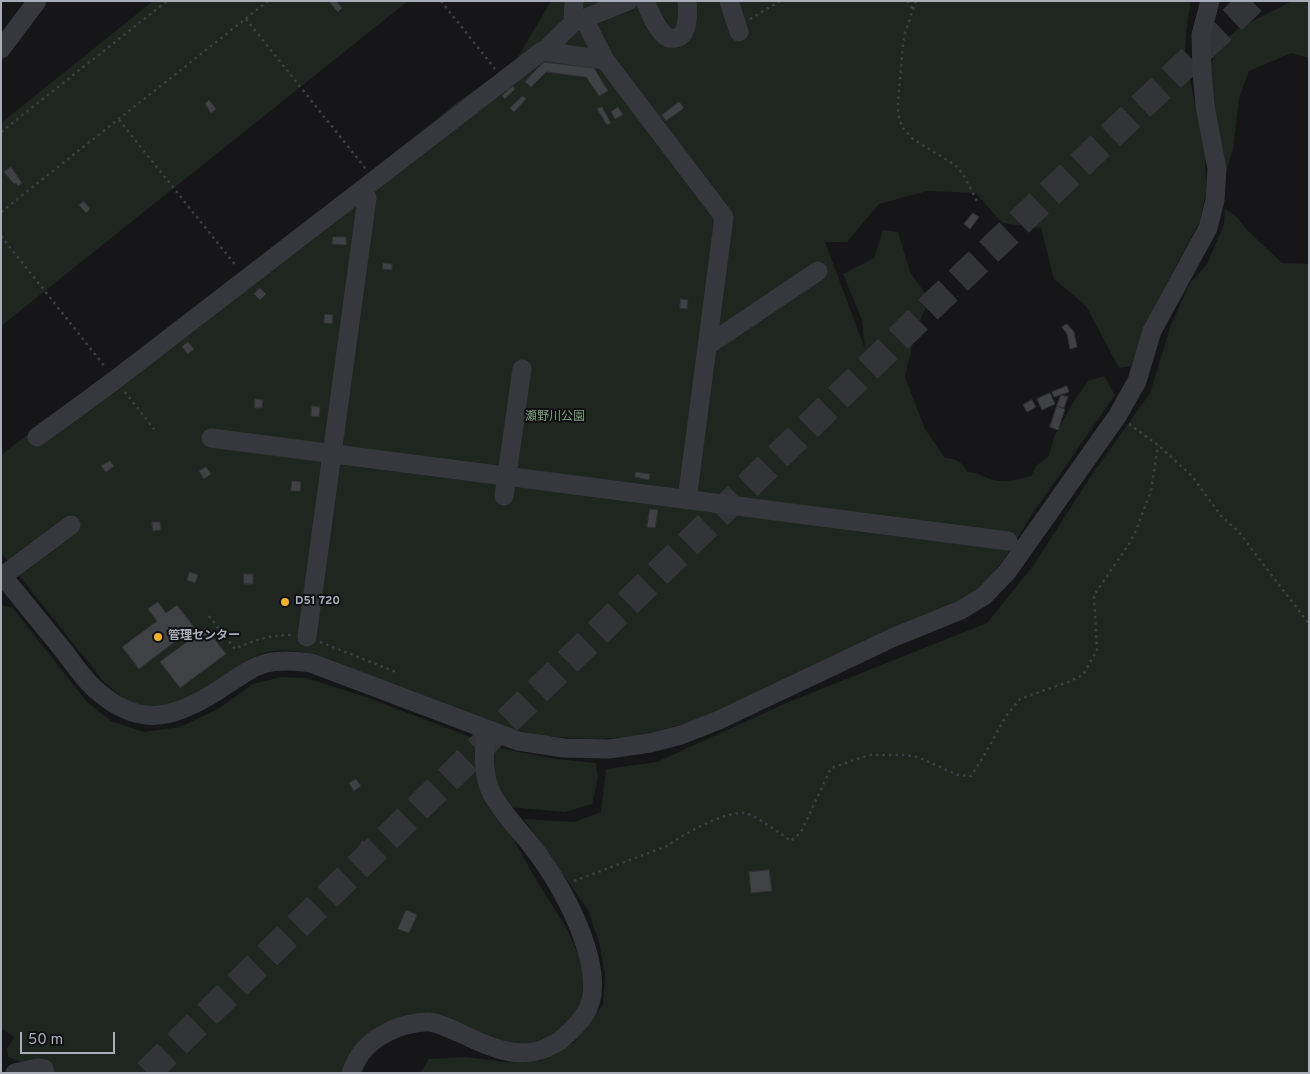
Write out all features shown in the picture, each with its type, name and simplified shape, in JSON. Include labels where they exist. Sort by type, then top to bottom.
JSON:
[{"type":"street","points":[[1,49],[37,1]]},
{"type":"street","points":[[574,1],[579,21],[605,60],[724,217],[687,500]]},
{"type":"street","points":[[37,437],[115,380],[544,51],[579,21],[628,1]]},
{"type":"street","points":[[645,1],[657,26],[665,36],[671,39],[678,38],[683,33],[687,22],[687,1]]},
{"type":"street","points":[[730,1],[738,28]]},
{"type":"street","points":[[71,525],[2,575],[93,687],[114,705],[135,714],[157,716],[180,712],[200,702],[252,668],[271,661],[290,660],[311,664],[518,741],[564,748],[610,749],[681,736],[892,638],[961,610],[984,596],[1007,572],[1118,415],[1138,381],[1152,331],[1208,228],[1215,200],[1217,169],[1205,106],[1200,35],[1210,1]]},
{"type":"street","points":[[544,51],[605,60]]},
{"type":"street","points":[[308,637],[369,184]]},
{"type":"street","points":[[708,345],[818,271]]},
{"type":"street","points":[[504,496],[522,369]]},
{"type":"street","points":[[211,438],[1008,541]]},
{"type":"street","points":[[351,1073],[363,1048],[394,1028],[429,1022],[489,1046],[516,1053],[537,1052],[561,1041],[586,1013],[592,992],[591,962],[581,930],[560,886],[542,859],[511,821],[492,792],[484,757],[486,730]]},
{"type":"street","points":[[15,1073],[37,1068],[44,1069],[45,1073]]},
{"type":"path","points":[[1,132],[167,1]]},
{"type":"path","points":[[1,212],[268,1]]},
{"type":"path","points":[[442,1],[504,80]]},
{"type":"path","points":[[738,28],[780,1]]},
{"type":"path","points":[[907,1],[914,9]]},
{"type":"path","points":[[916,1],[903,45],[898,101],[898,113],[902,127],[913,139],[955,166],[963,174],[978,203]]},
{"type":"path","points":[[246,19],[369,184]]},
{"type":"path","points":[[119,120],[247,278]]},
{"type":"path","points":[[1,236],[154,429]]},
{"type":"path","points":[[1118,415],[1158,445],[1192,476],[1222,517],[1238,531],[1309,624]]},
{"type":"path","points":[[560,886],[667,846],[678,838],[731,814],[746,813],[791,841],[801,832],[831,768],[869,755],[918,757],[958,775],[971,776],[1006,716],[1020,698],[1083,675],[1093,658],[1097,650],[1094,595],[1129,544],[1136,530],[1151,491],[1158,445]]},
{"type":"green space","points":[[153,1],[408,1],[1,326],[1,123]]},
{"type":"green space","name":"瀬野川公園","points":[[551,1],[1191,1],[1185,54],[1205,155],[1206,192],[1200,221],[1146,323],[1131,366],[1119,368],[1086,306],[1054,279],[1041,228],[1002,223],[976,193],[927,191],[879,204],[847,242],[825,242],[865,349],[862,320],[843,274],[874,258],[883,230],[898,232],[910,272],[929,299],[915,333],[905,377],[925,429],[945,458],[958,461],[967,472],[1000,481],[1031,476],[1037,465],[1049,456],[1054,437],[1072,404],[1088,381],[1104,376],[1115,395],[1033,513],[1005,558],[982,587],[945,609],[710,714],[683,724],[637,737],[591,739],[543,736],[499,726],[314,654],[291,651],[268,652],[253,657],[201,691],[167,706],[145,707],[127,700],[103,681],[1,553],[1,455],[365,176],[459,101],[515,62]]},
{"type":"green space","points":[[1292,1],[1309,1],[1309,58],[1291,53],[1249,71],[1239,98],[1233,150],[1225,173],[1211,92],[1211,64],[1217,48],[1239,28]]},
{"type":"green space","points":[[1225,209],[1237,217],[1246,229],[1282,263],[1309,264],[1309,1073],[420,1073],[429,1059],[465,1057],[505,1062],[539,1061],[575,1042],[603,1005],[605,975],[599,942],[588,910],[524,819],[574,822],[601,812],[606,769],[657,762],[791,701],[987,623],[1033,566],[1091,476],[1150,393],[1171,325],[1190,283],[1207,264],[1224,224]]},
{"type":"green space","points":[[1,605],[13,608],[87,702],[111,721],[144,732],[180,727],[218,709],[253,684],[281,677],[306,678],[366,697],[499,748],[556,759],[596,763],[598,778],[592,804],[565,812],[508,807],[497,810],[535,878],[566,927],[578,953],[584,977],[581,1000],[574,1018],[551,1036],[527,1045],[488,1039],[418,1016],[342,1073],[52,1073],[53,1065],[19,1061],[8,1057],[7,1049],[14,1037],[1,1028]]},
{"type":"building","points":[[336,1],[342,8],[338,12],[330,3]]},
{"type":"building","points":[[544,62],[594,68],[608,91],[599,96],[586,77],[546,72],[531,87],[525,82]]},
{"type":"building","points":[[513,86],[515,89],[505,99],[502,96]]},
{"type":"building","points":[[523,96],[526,99],[514,112],[510,108]]},
{"type":"building","points":[[209,100],[216,109],[211,113],[205,104]]},
{"type":"building","points":[[679,102],[684,108],[666,121],[662,115]]},
{"type":"building","points":[[602,107],[611,123],[607,125],[597,109]]},
{"type":"building","points":[[618,107],[623,115],[615,119],[611,112]]},
{"type":"building","points":[[11,167],[22,183],[18,186],[4,172]]},
{"type":"building","points":[[84,201],[90,209],[86,213],[79,205]]},
{"type":"building","points":[[973,213],[979,217],[970,229],[964,224]]},
{"type":"building","points":[[333,237],[346,237],[346,245],[332,244]]},
{"type":"building","points":[[383,263],[392,264],[392,270],[383,269]]},
{"type":"building","points":[[260,288],[266,294],[260,300],[254,294]]},
{"type":"building","points":[[681,299],[688,300],[687,309],[680,308]]},
{"type":"building","points":[[325,314],[333,315],[332,324],[324,323]]},
{"type":"building","points":[[1067,324],[1074,332],[1077,347],[1070,349],[1067,334],[1062,327]]},
{"type":"building","points":[[188,342],[194,349],[188,354],[182,347]]},
{"type":"building","points":[[1067,386],[1069,392],[1054,397],[1052,392]]},
{"type":"building","points":[[1050,393],[1055,404],[1042,410],[1037,399]]},
{"type":"building","points":[[1061,395],[1068,397],[1064,408],[1057,406]]},
{"type":"building","points":[[255,399],[263,400],[262,408],[255,408]]},
{"type":"building","points":[[1032,400],[1036,407],[1027,412],[1023,405]]},
{"type":"building","points":[[312,406],[320,407],[319,417],[311,416]]},
{"type":"building","points":[[1057,406],[1065,409],[1058,430],[1050,427]]},
{"type":"building","points":[[110,461],[114,466],[106,472],[101,466]]},
{"type":"building","points":[[206,467],[211,474],[204,479],[199,471]]},
{"type":"building","points":[[636,472],[650,474],[649,480],[635,477]]},
{"type":"building","points":[[292,481],[301,482],[300,491],[291,491]]},
{"type":"building","points":[[650,509],[658,510],[655,528],[647,527]]},
{"type":"building","points":[[152,522],[160,522],[161,530],[153,531]]},
{"type":"building","points":[[190,572],[198,575],[195,583],[187,580]]},
{"type":"building","points":[[244,574],[253,574],[253,584],[244,584]]},
{"type":"building","name":"管理センター","points":[[158,602],[166,613],[177,605],[194,627],[139,669],[122,647],[157,621],[148,609]]},
{"type":"building","points":[[206,628],[226,654],[180,688],[160,662]]},
{"type":"building","points":[[356,779],[361,786],[354,791],[349,783]]},
{"type":"building","points":[[362,841],[373,845],[367,857],[357,853]]},
{"type":"building","points":[[769,870],[772,891],[751,893],[749,872]]},
{"type":"building","points":[[406,910],[417,915],[409,933],[398,929]]},
{"type":"tunnel","points":[[147,1073],[940,298],[1252,1]]},
{"type":"place","name":"D51 720","points":[[285,602]]},
{"type":"place","name":"管理センター","points":[[158,637]]}]
